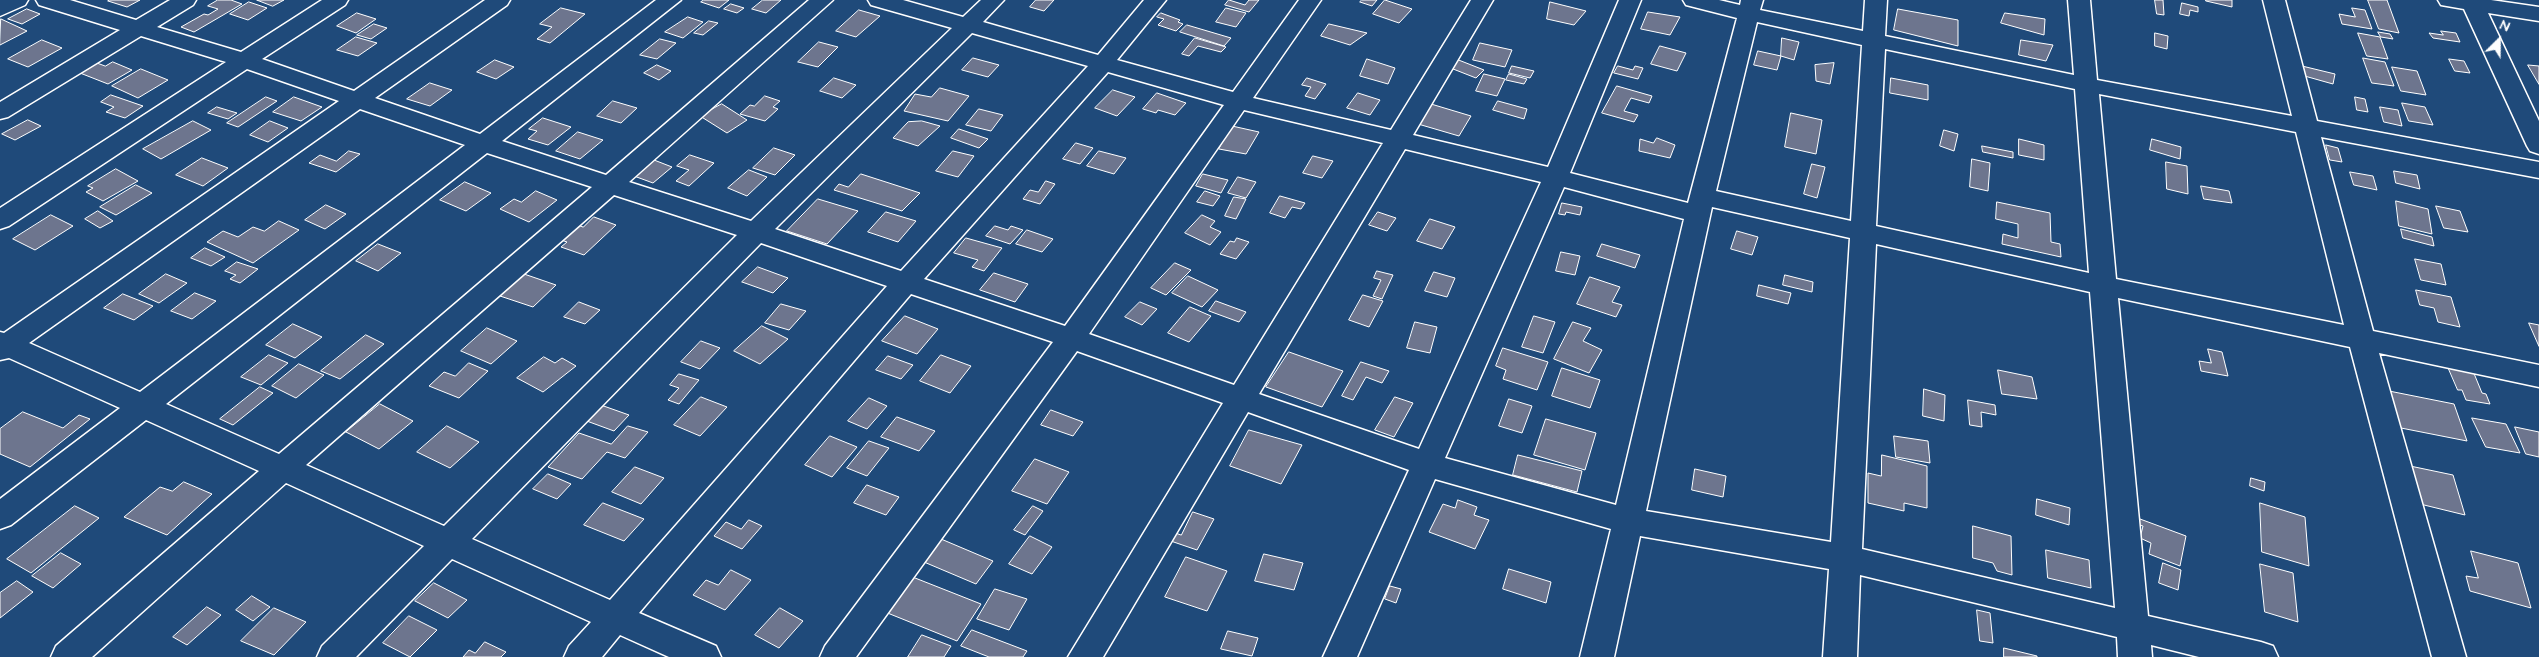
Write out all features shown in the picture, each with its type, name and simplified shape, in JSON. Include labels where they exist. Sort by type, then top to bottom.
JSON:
[{"type":"street","points":[[0,9],[17,0]]},
{"type":"street","points":[[47,0],[245,61],[482,143],[613,184],[1071,338],[1428,465],[1627,520],[1845,558],[2134,642],[2261,657]]},
{"type":"street","points":[[0,112],[185,0]]},
{"type":"street","points":[[0,220],[337,0]]},
{"type":"street","points":[[2,346],[499,0]]},
{"type":"street","points":[[0,516],[670,0]]},
{"type":"street","points":[[68,657],[282,467],[613,184],[822,0]]},
{"type":"street","points":[[879,0],[1237,101],[1556,177],[1700,205],[1863,230],[2105,286],[2362,341],[2539,376]]},
{"type":"street","points":[[334,657],[756,232],[993,0]]},
{"type":"street","points":[[581,657],[905,283],[1104,62],[1155,0]]},
{"type":"street","points":[[838,657],[1071,338],[1310,0]]},
{"type":"street","points":[[1085,657],[1482,0]]},
{"type":"street","points":[[1340,657],[1556,177],[1630,0]]},
{"type":"street","points":[[1694,0],[1750,7],[1874,39],[2088,85],[2539,170]]},
{"type":"street","points":[[1840,657],[1876,0]]},
{"type":"street","points":[[2079,0],[2088,85],[2134,642]]},
{"type":"street","points":[[2274,0],[2362,341],[2449,657]]},
{"type":"street","points":[[2449,0],[2472,2],[2539,14]]},
{"type":"street","points":[[2472,2],[2539,146]]},
{"type":"street","points":[[1597,657],[1700,205],[1750,7]]},
{"type":"street","points":[[2,346],[282,467],[704,657]]},
{"type":"building","points":[[140,0],[127,7],[108,1]]},
{"type":"building","points":[[218,0],[231,0],[242,4],[194,32],[181,27],[204,14],[208,15],[218,9],[208,6]]},
{"type":"building","points":[[257,0],[284,0],[273,6]]},
{"type":"building","points":[[704,0],[729,0],[719,8],[701,2]]},
{"type":"building","points":[[763,0],[781,0],[766,13],[752,9]]},
{"type":"building","points":[[1036,0],[1054,0],[1044,11],[1030,7]]},
{"type":"building","points":[[1229,0],[1245,5],[1249,0],[1259,0],[1249,12],[1225,5]]},
{"type":"building","points":[[1362,0],[1377,0],[1372,6],[1360,2]]},
{"type":"building","points":[[1385,0],[1412,9],[1399,23],[1373,14]]},
{"type":"building","points":[[2155,0],[2163,0],[2164,15],[2157,14]]},
{"type":"building","points":[[2232,0],[2232,7],[2206,1]]},
{"type":"building","points":[[2368,0],[2387,0],[2399,33],[2379,29]]},
{"type":"building","points":[[249,2],[267,8],[248,20],[230,14]]},
{"type":"building","points":[[1550,2],[1586,11],[1574,25],[1547,19]]},
{"type":"building","points":[[2182,3],[2198,7],[2198,12],[2190,10],[2189,16],[2180,14]]},
{"type":"building","points":[[731,4],[744,8],[737,13],[724,9]]},
{"type":"building","points":[[561,8],[585,14],[550,43],[537,39],[552,27],[540,24]]},
{"type":"building","points":[[1226,8],[1246,13],[1236,27],[1216,22]]},
{"type":"building","points":[[2352,8],[2365,10],[2372,29],[2342,24],[2339,14],[2355,17]]},
{"type":"building","points":[[27,9],[40,14],[22,24],[8,19]]},
{"type":"building","points":[[1898,9],[1958,20],[1958,46],[1894,30]]},
{"type":"building","points":[[859,10],[880,16],[856,37],[836,31]]},
{"type":"building","points":[[1648,12],[1680,17],[1670,35],[1641,29]]},
{"type":"building","points":[[357,13],[376,19],[356,33],[337,26]]},
{"type":"building","points":[[1161,13],[1180,20],[1178,22],[1183,24],[1176,31],[1158,25],[1164,19],[1157,17]]},
{"type":"building","points":[[2005,13],[2045,19],[2044,35],[2001,23]]},
{"type":"building","points":[[688,17],[703,22],[683,38],[665,32]]},
{"type":"building","points":[[1,19],[27,31],[0,45]]},
{"type":"building","points":[[709,21],[718,23],[703,35],[694,33]]},
{"type":"building","points":[[374,24],[387,28],[371,39],[357,35]]},
{"type":"building","points":[[1329,24],[1367,33],[1350,45],[1321,36]]},
{"type":"building","points":[[1187,25],[1231,38],[1224,46],[1180,32]]},
{"type":"building","points":[[2441,31],[2456,33],[2460,42],[2433,38],[2429,33],[2443,35]]},
{"type":"building","points":[[2378,32],[2390,34],[2393,39],[2381,37]]},
{"type":"building","points":[[2155,33],[2168,36],[2167,49],[2155,46]]},
{"type":"building","points":[[2358,33],[2380,37],[2388,59],[2367,56]]},
{"type":"building","points":[[356,37],[377,43],[358,56],[337,50]]},
{"type":"building","points":[[1195,38],[1226,47],[1221,52],[1198,46],[1189,56],[1182,54]]},
{"type":"building","points":[[1782,38],[1799,42],[1794,60],[1781,56]]},
{"type":"building","points":[[660,39],[676,43],[657,59],[640,55]]},
{"type":"building","points":[[42,40],[62,48],[28,67],[8,59]]},
{"type":"building","points":[[2021,40],[2053,45],[2046,61],[2019,55]]},
{"type":"building","points":[[819,42],[838,47],[818,67],[798,62]]},
{"type":"building","points":[[1480,43],[1512,50],[1505,67],[1473,60]]},
{"type":"building","points":[[1660,46],[1686,53],[1677,71],[1651,64]]},
{"type":"building","points":[[1758,51],[1781,56],[1777,70],[1754,65]]},
{"type":"building","points":[[973,58],[999,65],[988,77],[962,70]]},
{"type":"building","points":[[2363,58],[2385,62],[2394,86],[2372,83]]},
{"type":"building","points":[[1367,59],[1395,68],[1388,84],[1360,76]]},
{"type":"building","points":[[1456,59],[1484,70],[1476,78],[1448,67]]},
{"type":"building","points":[[2449,59],[2464,61],[2470,73],[2455,71]]},
{"type":"building","points":[[495,60],[514,67],[496,79],[477,72]]},
{"type":"building","points":[[113,62],[132,70],[108,84],[80,73],[97,63],[105,66]]},
{"type":"building","points":[[1834,63],[1830,84],[1816,81],[1815,65]]},
{"type":"building","points":[[657,65],[671,71],[659,80],[644,73]]},
{"type":"building","points":[[2528,65],[2539,66],[2539,84]]},
{"type":"building","points":[[1512,66],[1534,71],[1530,78],[1509,73]]},
{"type":"building","points":[[1618,66],[1633,70],[1635,66],[1643,68],[1638,79],[1614,73]]},
{"type":"building","points":[[2302,66],[2335,74],[2333,84],[2301,75]]},
{"type":"building","points":[[2392,67],[2417,71],[2426,95],[2401,91]]},
{"type":"building","points":[[141,69],[168,80],[138,98],[112,86]]},
{"type":"building","points":[[1484,74],[1505,79],[1497,96],[1476,91]]},
{"type":"building","points":[[1509,74],[1527,79],[1524,84],[1506,80]]},
{"type":"building","points":[[834,78],[856,85],[842,98],[820,91]]},
{"type":"building","points":[[1307,78],[1326,84],[1315,99],[1305,96],[1311,87],[1302,85]]},
{"type":"building","points":[[1891,78],[1928,85],[1928,100],[1890,93]]},
{"type":"building","points":[[430,83],[452,90],[430,106],[407,99]]},
{"type":"building","points":[[1617,86],[1652,96],[1649,103],[1631,98],[1624,111],[1638,115],[1634,122],[1602,113]]},
{"type":"building","points":[[940,88],[969,96],[948,121],[904,111],[915,94],[931,97]]},
{"type":"building","points":[[1113,90],[1135,97],[1117,116],[1095,108]]},
{"type":"building","points":[[1157,93],[1186,103],[1175,115],[1158,110],[1156,113],[1143,109]]},
{"type":"building","points":[[1358,93],[1380,100],[1370,115],[1347,108]]},
{"type":"building","points":[[111,95],[143,106],[125,118],[106,112],[114,107],[101,102]]},
{"type":"building","points":[[765,96],[780,101],[773,107],[778,109],[765,121],[740,114],[750,105],[754,106]]},
{"type":"building","points":[[266,97],[277,101],[238,127],[227,123]]},
{"type":"building","points":[[294,97],[322,107],[301,121],[273,112]]},
{"type":"building","points":[[2355,97],[2365,99],[2368,112],[2357,110]]},
{"type":"building","points":[[613,101],[637,108],[621,123],[597,116]]},
{"type":"building","points":[[1498,101],[1527,109],[1524,119],[1493,110]]},
{"type":"building","points":[[2402,103],[2425,107],[2433,125],[2409,121]]},
{"type":"building","points":[[722,104],[747,120],[727,133],[700,116]]},
{"type":"building","points":[[1431,104],[1471,116],[1459,136],[1418,124]]},
{"type":"building","points":[[217,107],[237,113],[228,119],[208,113]]},
{"type":"building","points":[[2380,107],[2398,110],[2402,126],[2384,122]]},
{"type":"building","points":[[979,109],[1003,115],[991,131],[966,125]]},
{"type":"building","points":[[1791,113],[1822,120],[1816,154],[1785,147]]},
{"type":"building","points":[[543,118],[571,127],[548,145],[528,139],[537,131],[529,129]]},
{"type":"building","points":[[28,120],[41,126],[15,140],[2,134]]},
{"type":"building","points":[[193,121],[211,130],[161,159],[143,149]]},
{"type":"building","points":[[270,121],[288,128],[268,142],[250,135]]},
{"type":"building","points":[[922,121],[940,126],[918,146],[893,138],[908,122]]},
{"type":"building","points":[[1232,126],[1259,132],[1246,154],[1219,149]]},
{"type":"building","points":[[959,129],[988,139],[979,148],[951,138]]},
{"type":"building","points":[[1944,130],[1958,134],[1954,151],[1940,146]]},
{"type":"building","points":[[578,132],[603,140],[580,159],[556,151]]},
{"type":"building","points":[[1657,138],[1675,145],[1670,158],[1639,151],[1640,139],[1653,143]]},
{"type":"building","points":[[2019,139],[2044,145],[2044,160],[2019,155]]},
{"type":"building","points":[[2152,139],[2181,147],[2180,159],[2150,150]]},
{"type":"building","points":[[1076,143],[1093,148],[1080,164],[1063,159]]},
{"type":"building","points":[[2326,145],[2338,148],[2342,162],[2330,160]]},
{"type":"building","points":[[1982,146],[2013,152],[2013,158],[1983,152]]},
{"type":"building","points":[[774,148],[795,155],[775,175],[753,168]]},
{"type":"building","points":[[349,151],[360,154],[336,172],[309,163],[320,155],[336,161]]},
{"type":"building","points":[[953,151],[974,156],[958,177],[936,171]]},
{"type":"building","points":[[1099,151],[1126,158],[1114,174],[1087,166]]},
{"type":"building","points":[[690,155],[714,163],[689,186],[676,181],[689,170],[677,166]]},
{"type":"building","points":[[1313,156],[1333,161],[1322,178],[1303,173]]},
{"type":"building","points":[[202,158],[228,168],[203,186],[176,175]]},
{"type":"building","points":[[1972,159],[1990,163],[1988,191],[1970,187]]},
{"type":"building","points":[[654,160],[672,167],[653,183],[634,176]]},
{"type":"building","points":[[2166,162],[2187,166],[2188,194],[2167,189]]},
{"type":"building","points":[[1812,164],[1825,167],[1817,198],[1804,194]]},
{"type":"building","points":[[116,169],[138,181],[103,201],[86,192],[93,188],[88,186]]},
{"type":"building","points":[[749,170],[767,177],[747,196],[728,188]]},
{"type":"building","points":[[2394,171],[2417,175],[2420,189],[2396,183]]},
{"type":"building","points":[[2350,172],[2373,176],[2377,190],[2354,185]]},
{"type":"building","points":[[861,174],[920,193],[902,211],[834,190],[839,184],[848,187]]},
{"type":"building","points":[[1203,174],[1228,180],[1221,193],[1196,186]]},
{"type":"building","points":[[1238,177],[1256,182],[1246,198],[1228,193]]},
{"type":"building","points":[[1046,181],[1055,184],[1040,204],[1023,199],[1030,190],[1038,192]]},
{"type":"building","points":[[465,182],[491,193],[466,211],[440,200]]},
{"type":"building","points":[[136,185],[152,193],[116,215],[100,207]]},
{"type":"building","points":[[2201,186],[2229,191],[2232,203],[2204,199]]},
{"type":"building","points":[[536,191],[557,200],[529,222],[500,209],[514,199],[521,202]]},
{"type":"building","points":[[1205,191],[1220,196],[1213,206],[1197,202]]},
{"type":"building","points":[[1280,196],[1305,203],[1301,209],[1292,207],[1285,218],[1270,213]]},
{"type":"building","points":[[1234,197],[1246,199],[1236,219],[1225,216]]},
{"type":"building","points":[[818,199],[858,211],[827,244],[787,231]]},
{"type":"building","points":[[2396,201],[2428,209],[2432,234],[2399,226]]},
{"type":"building","points":[[1997,202],[2050,213],[2051,242],[2060,244],[2061,257],[2002,244],[2003,234],[2018,238],[2018,224],[1996,219]]},
{"type":"building","points":[[1562,203],[1582,207],[1580,215],[1566,212],[1565,215],[1559,214]]},
{"type":"building","points":[[326,205],[346,214],[325,229],[305,220]]},
{"type":"building","points":[[2436,206],[2460,211],[2468,232],[2444,228]]},
{"type":"building","points":[[98,211],[113,221],[100,228],[85,219]]},
{"type":"building","points":[[886,212],[916,221],[898,242],[868,232]]},
{"type":"building","points":[[1378,212],[1396,218],[1387,231],[1369,225]]},
{"type":"building","points":[[51,215],[73,226],[35,250],[13,239]]},
{"type":"building","points":[[1202,215],[1215,221],[1210,227],[1221,232],[1210,245],[1185,233]]},
{"type":"building","points":[[594,217],[616,225],[584,255],[561,247],[567,242],[558,239],[575,224],[583,227]]},
{"type":"building","points":[[1430,219],[1455,227],[1442,249],[1417,241]]},
{"type":"building","points":[[279,221],[299,230],[253,263],[207,242],[223,231],[238,237],[253,227],[264,231]]},
{"type":"building","points":[[995,226],[1008,230],[1011,226],[1023,230],[1010,244],[986,236]]},
{"type":"building","points":[[2401,229],[2432,237],[2434,246],[2403,238]]},
{"type":"building","points":[[1027,230],[1053,239],[1042,252],[1016,244]]},
{"type":"building","points":[[1737,231],[1758,237],[1752,255],[1731,249]]},
{"type":"building","points":[[966,238],[1002,248],[984,271],[972,267],[978,260],[954,253]]},
{"type":"building","points":[[1237,238],[1249,242],[1236,259],[1220,254],[1230,241],[1234,242]]},
{"type":"building","points":[[378,244],[401,253],[378,271],[356,261]]},
{"type":"building","points":[[1602,244],[1640,255],[1635,268],[1597,256]]},
{"type":"building","points":[[205,248],[225,257],[211,266],[191,258]]},
{"type":"building","points":[[1561,252],[1580,256],[1575,275],[1556,271]]},
{"type":"building","points":[[2415,259],[2441,264],[2446,285],[2421,280]]},
{"type":"building","points":[[237,262],[258,269],[240,283],[230,279],[236,275],[225,271]]},
{"type":"building","points":[[1175,263],[1191,270],[1166,295],[1151,288]]},
{"type":"building","points":[[758,267],[788,278],[773,293],[742,282]]},
{"type":"building","points":[[1377,271],[1393,275],[1382,299],[1373,296],[1381,280],[1374,278]]},
{"type":"building","points":[[1434,272],[1455,278],[1447,297],[1425,291]]},
{"type":"building","points":[[994,273],[1028,284],[1015,302],[980,290]]},
{"type":"building","points":[[166,274],[187,283],[159,303],[139,294]]},
{"type":"building","points":[[524,274],[556,285],[533,307],[500,296]]},
{"type":"building","points":[[1785,275],[1813,282],[1812,292],[1783,285]]},
{"type":"building","points":[[1188,276],[1218,290],[1202,307],[1172,293]]},
{"type":"building","points":[[1590,277],[1620,287],[1612,302],[1622,305],[1616,317],[1577,304]]},
{"type":"building","points":[[1759,285],[1791,293],[1788,304],[1757,296]]},
{"type":"building","points":[[2416,290],[2451,297],[2460,327],[2438,322],[2434,308],[2420,305]]},
{"type":"building","points":[[195,293],[216,301],[192,319],[171,311]]},
{"type":"building","points":[[123,294],[153,306],[134,320],[104,308]]},
{"type":"building","points":[[1363,295],[1383,301],[1369,327],[1349,320]]},
{"type":"building","points":[[1216,301],[1246,312],[1239,322],[1209,311]]},
{"type":"building","points":[[579,302],[600,310],[585,324],[564,317]]},
{"type":"building","points":[[1140,302],[1157,309],[1142,325],[1125,317]]},
{"type":"building","points":[[781,304],[806,311],[789,330],[765,323]]},
{"type":"building","points":[[1190,307],[1211,316],[1189,342],[1168,333]]},
{"type":"building","points":[[905,316],[938,329],[917,354],[882,341]]},
{"type":"building","points":[[1534,316],[1555,322],[1543,353],[1522,347]]},
{"type":"building","points":[[1415,322],[1437,327],[1430,353],[1407,348]]},
{"type":"building","points":[[1573,322],[1591,328],[1583,341],[1602,350],[1589,373],[1554,359]]},
{"type":"building","points":[[2529,323],[2539,325],[2539,346]]},
{"type":"building","points":[[293,324],[322,337],[295,358],[266,345]]},
{"type":"building","points":[[762,326],[788,339],[760,364],[734,351]]},
{"type":"building","points":[[487,328],[517,341],[491,364],[461,351]]},
{"type":"building","points":[[366,335],[384,344],[340,379],[321,371]]},
{"type":"building","points":[[701,341],[720,348],[700,369],[681,362]]},
{"type":"building","points":[[1503,348],[1548,362],[1537,390],[1503,379],[1506,370],[1496,366]]},
{"type":"building","points":[[2208,349],[2222,352],[2228,376],[2201,371],[2199,361],[2211,363]]},
{"type":"building","points":[[1289,352],[1343,371],[1322,407],[1266,387]]},
{"type":"building","points":[[269,355],[288,363],[261,385],[241,377]]},
{"type":"building","points":[[941,355],[971,366],[950,393],[920,381]]},
{"type":"building","points":[[888,356],[913,365],[901,379],[876,370]]},
{"type":"building","points":[[544,357],[555,363],[562,358],[576,366],[543,392],[517,378]]},
{"type":"building","points":[[1361,362],[1389,371],[1382,383],[1366,377],[1353,400],[1342,396]]},
{"type":"building","points":[[469,363],[488,371],[459,398],[429,386],[444,372],[455,376]]},
{"type":"building","points":[[299,364],[324,375],[296,398],[272,386]]},
{"type":"building","points":[[2448,367],[2473,371],[2482,393],[2486,394],[2490,404],[2466,400],[2462,390],[2458,390]]},
{"type":"building","points":[[1562,368],[1600,380],[1590,408],[1552,396]]},
{"type":"building","points":[[1998,370],[2032,377],[2037,399],[2002,394]]},
{"type":"building","points":[[679,374],[699,380],[679,404],[668,400],[679,388],[670,385]]},
{"type":"building","points":[[260,387],[273,393],[233,425],[220,419]]},
{"type":"building","points":[[1924,389],[1945,395],[1944,421],[1923,416]]},
{"type":"building","points":[[2389,391],[2454,404],[2467,441],[2401,428]]},
{"type":"building","points":[[701,397],[727,407],[700,436],[674,425]]},
{"type":"building","points":[[1395,397],[1413,403],[1394,437],[1375,430]]},
{"type":"building","points":[[869,398],[887,406],[867,429],[848,421]]},
{"type":"building","points":[[1509,399],[1532,406],[1522,433],[1499,426]]},
{"type":"building","points":[[1968,400],[1995,405],[1996,415],[1981,412],[1982,427],[1970,425]]},
{"type":"building","points":[[380,404],[413,421],[379,449],[346,432]]},
{"type":"building","points":[[598,404],[629,415],[614,431],[584,420]]},
{"type":"building","points":[[1051,410],[1083,422],[1073,436],[1041,425]]},
{"type":"building","points":[[23,412],[63,428],[79,415],[90,419],[30,467],[0,454],[0,429]]},
{"type":"building","points":[[897,417],[935,431],[919,451],[881,437]]},
{"type":"building","points":[[2472,418],[2506,424],[2520,453],[2486,447]]},
{"type":"building","points":[[1546,419],[1596,433],[1585,470],[1534,455]]},
{"type":"building","points":[[447,426],[479,442],[450,468],[417,452]]},
{"type":"building","points":[[628,426],[648,432],[625,458],[607,452],[582,479],[548,467],[579,433],[611,444]]},
{"type":"building","points":[[2515,427],[2539,432],[2539,457],[2526,454]]},
{"type":"building","points":[[1249,430],[1302,445],[1281,484],[1230,466]]},
{"type":"building","points":[[830,436],[857,447],[832,477],[805,465]]},
{"type":"building","points":[[1894,436],[1928,441],[1930,463],[1896,457]]},
{"type":"building","points":[[869,441],[889,448],[867,476],[847,468]]},
{"type":"building","points":[[1518,455],[1582,471],[1577,492],[1513,475]]},
{"type":"building","points":[[1882,455],[1927,466],[1927,508],[1904,503],[1904,511],[1868,503],[1868,473],[1881,476]]},
{"type":"building","points":[[1035,459],[1069,472],[1047,504],[1012,491]]},
{"type":"building","points":[[2410,466],[2453,475],[2465,515],[2420,504]]},
{"type":"building","points":[[635,467],[664,478],[641,504],[612,492]]},
{"type":"building","points":[[1695,469],[1726,476],[1723,497],[1692,490]]},
{"type":"building","points":[[548,474],[571,484],[557,499],[533,489]]},
{"type":"building","points":[[2251,478],[2265,482],[2264,491],[2250,486]]},
{"type":"building","points":[[184,482],[212,494],[167,535],[124,517],[160,487],[172,491]]},
{"type":"building","points":[[867,485],[899,497],[886,515],[854,503]]},
{"type":"building","points":[[2037,499],[2070,508],[2069,525],[2036,515]]},
{"type":"building","points":[[1458,500],[1477,507],[1474,515],[1489,520],[1475,549],[1429,532],[1443,504],[1455,508]]},
{"type":"building","points":[[603,503],[644,519],[624,541],[584,525]]},
{"type":"building","points":[[2260,503],[2305,517],[2309,566],[2262,552]]},
{"type":"building","points":[[75,506],[99,518],[31,573],[7,559]]},
{"type":"building","points":[[1033,506],[1043,511],[1025,535],[1014,530]]},
{"type":"building","points":[[1193,512],[1214,519],[1197,550],[1162,538],[1167,530],[1181,535]]},
{"type":"building","points":[[2140,519],[2186,536],[2180,566],[2149,554],[2151,543],[2140,538],[2143,526],[2139,525]]},
{"type":"building","points":[[749,520],[762,526],[742,549],[714,536],[726,522],[741,529]]},
{"type":"building","points":[[1973,526],[2011,536],[2012,575],[1997,571],[1993,563],[1973,558]]},
{"type":"building","points":[[1030,536],[1052,547],[1032,574],[1009,564]]},
{"type":"building","points":[[941,539],[993,561],[976,584],[924,562]]},
{"type":"building","points":[[2046,550],[2089,560],[2091,588],[2048,578]]},
{"type":"building","points":[[2471,551],[2518,563],[2531,608],[2470,591],[2466,576],[2478,578]]},
{"type":"building","points":[[61,553],[81,564],[53,588],[32,576]]},
{"type":"building","points":[[1264,554],[1303,563],[1294,590],[1255,581]]},
{"type":"building","points":[[1186,557],[1227,571],[1207,611],[1165,597]]},
{"type":"building","points":[[2163,563],[2181,570],[2178,590],[2159,583]]},
{"type":"building","points":[[2260,564],[2293,573],[2298,622],[2265,612]]},
{"type":"building","points":[[1509,569],[1551,582],[1546,603],[1503,589]]},
{"type":"building","points":[[731,570],[751,580],[725,610],[693,595],[706,580],[718,585]]},
{"type":"building","points":[[910,576],[981,604],[957,641],[885,612]]},
{"type":"building","points":[[17,581],[33,592],[0,618],[0,593]]},
{"type":"building","points":[[434,583],[467,600],[448,618],[415,601]]},
{"type":"building","points":[[1390,586],[1401,589],[1396,603],[1385,599]]},
{"type":"building","points":[[995,589],[1027,599],[1009,630],[977,619]]},
{"type":"building","points":[[252,596],[270,607],[253,621],[236,610]]},
{"type":"building","points":[[207,607],[221,615],[187,645],[173,637]]},
{"type":"building","points":[[274,608],[306,622],[274,655],[241,641]]},
{"type":"building","points":[[780,608],[803,621],[779,648],[755,635]]},
{"type":"building","points":[[1977,610],[1990,613],[1993,643],[1980,641]]},
{"type":"building","points":[[409,616],[437,630],[410,657],[383,643]]},
{"type":"building","points":[[972,630],[1027,651],[1023,657],[989,657],[961,646]]},
{"type":"building","points":[[1228,631],[1258,638],[1252,656],[1221,649]]},
{"type":"building","points":[[922,635],[951,646],[944,657],[908,657]]},
{"type":"building","points":[[485,642],[506,652],[501,657],[463,657],[469,650],[475,653]]},
{"type":"building","points":[[2004,648],[2037,656],[2037,657],[2004,657]]}]
